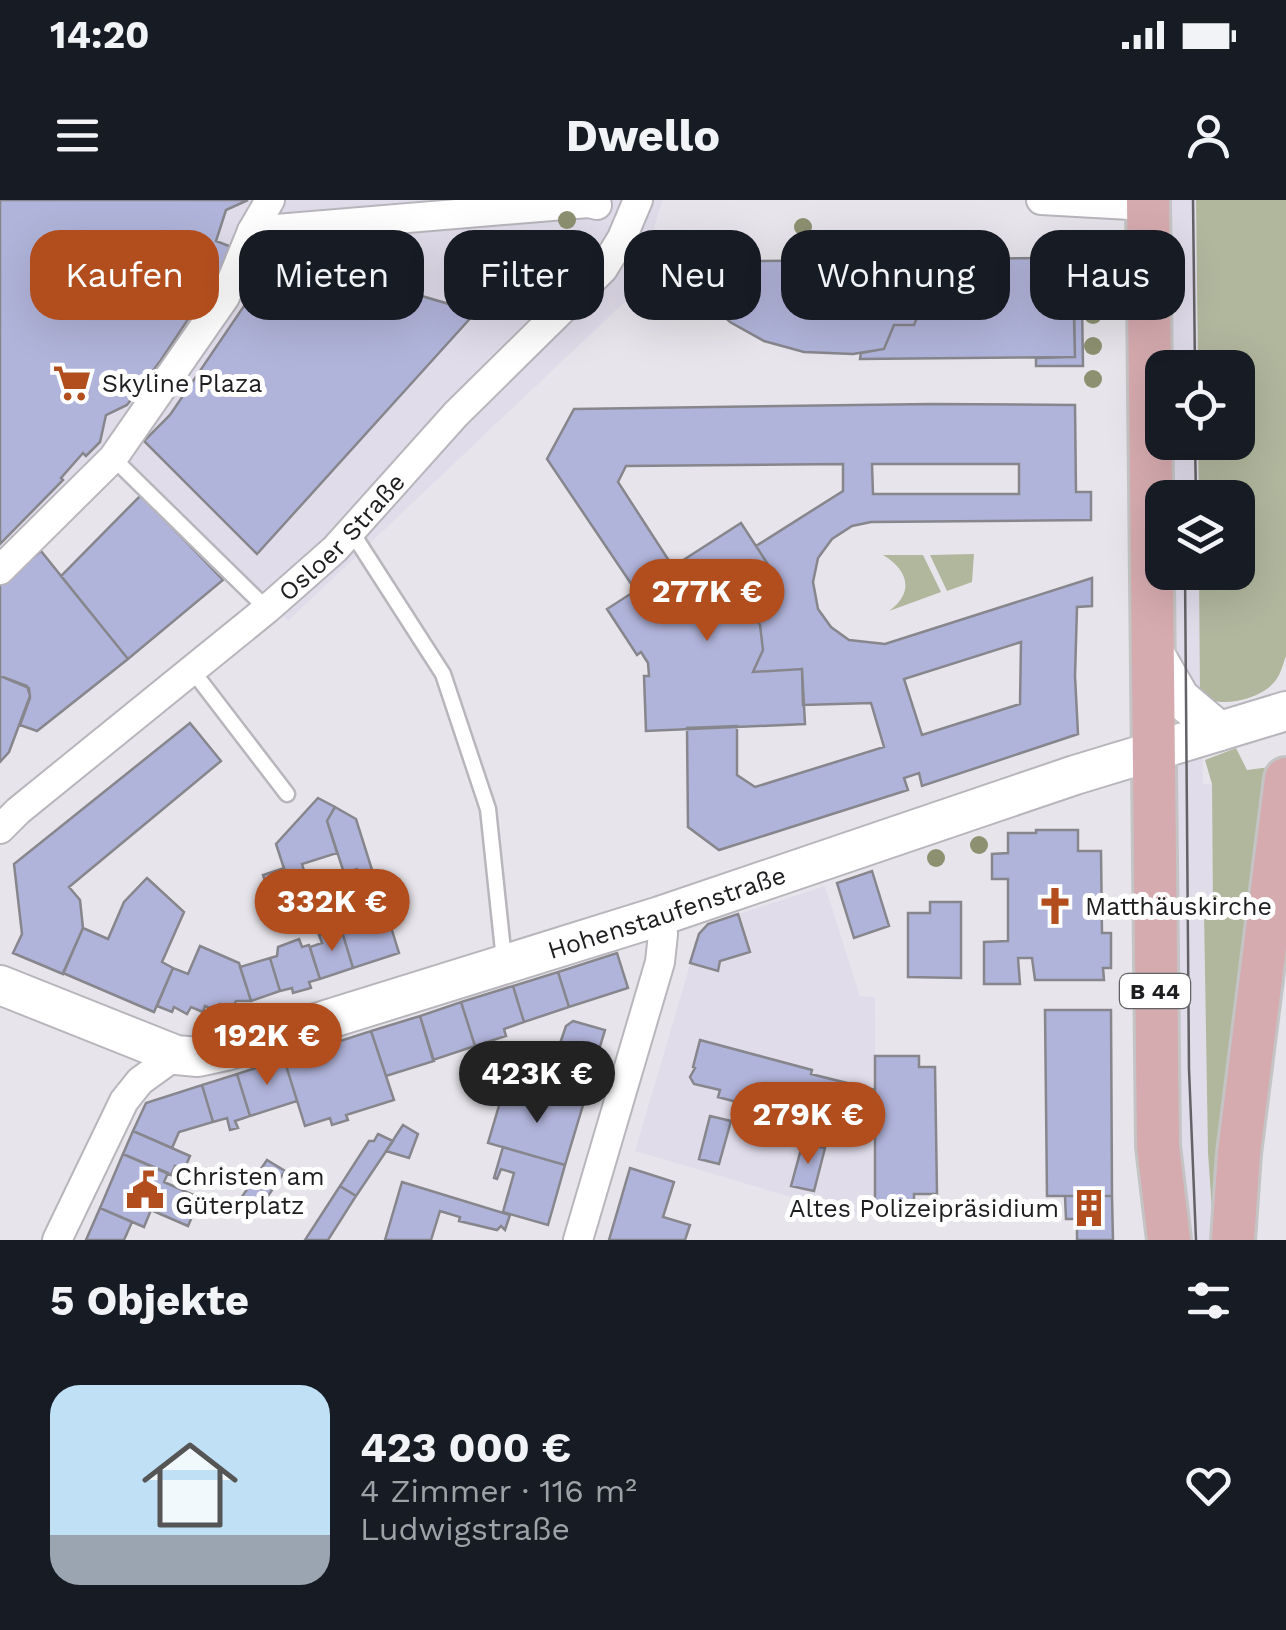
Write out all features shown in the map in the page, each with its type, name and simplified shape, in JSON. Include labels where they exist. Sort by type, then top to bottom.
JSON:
[{"type":"main road","name":"B 44","points":[[1148,203],[1158,1146],[1170,1240]]},
{"type":"main road","points":[[1153,651],[1180,698],[1219,731]]},
{"type":"main road","name":"Hohenstaufenstraße","points":[[176,1055],[198,1057],[226,1051],[660,916],[1154,750],[1286,711]]},
{"type":"main road","points":[[1239,1233],[1286,780]]},
{"type":"main road","points":[[0,985],[176,1055]]},
{"type":"street","points":[[253,230],[270,200]]},
{"type":"street","name":"Osloer Straße","points":[[0,829],[267,609],[351,531],[456,414],[602,269],[622,238],[638,200]]},
{"type":"street","points":[[1040,200],[1148,203]]},
{"type":"street","points":[[275,230],[596,205]]},
{"type":"street","points":[[0,570],[113,458],[225,297],[239,263]]},
{"type":"street","points":[[578,1240],[660,962],[660,916]]},
{"type":"street","points":[[57,1240],[124,1101],[140,1082],[176,1055]]},
{"type":"lane","points":[[113,458],[267,609]]},
{"type":"lane","points":[[351,531],[443,674],[488,809],[505,964]]},
{"type":"lane","points":[[192,670],[287,794]]},
{"type":"shaded area","points":[[0,200],[663,200],[653,230],[624,230],[624,303],[288,621],[120,453],[0,563]]},
{"type":"shaded area","points":[[1162,200],[1196,200],[1198,350],[1170,350],[1167,320],[1185,320],[1185,230],[1163,230]]},
{"type":"shaded area","points":[[1173,460],[1198,460],[1199,480],[1174,480]]},
{"type":"shaded area","points":[[1175,590],[1199,590],[1203,784],[1212,784],[1213,912],[1204,913],[1208,1153],[1214,1240],[1185,1240],[1178,1198],[1172,796],[1179,717]]},
{"type":"shaded area","points":[[825,886],[860,996],[875,997],[876,1215],[852,1215],[635,1151],[699,934],[708,924]]},
{"type":"green space","points":[[1196,200],[1286,200],[1286,656],[1270,687],[1229,702],[1200,695],[1199,590],[1255,590],[1255,480],[1199,480],[1198,460],[1255,460],[1255,350],[1198,350]]},
{"type":"green space","points":[[974,554],[972,582],[947,591],[930,555]]},
{"type":"green space","points":[[883,555],[923,555],[941,592],[889,611],[903,596],[905,582],[898,567]]},
{"type":"green space","points":[[1236,748],[1247,770],[1270,767],[1214,1240],[1208,1153],[1204,913],[1213,912],[1212,784],[1205,760]]},
{"type":"building","name":"Skyline Plaza","points":[[0,200],[248,200],[226,210],[219,232],[30,230],[30,320],[188,320],[127,405],[106,415],[100,442],[86,456],[83,453],[63,480],[0,544]]},
{"type":"building","name":"Skyline Plaza","points":[[219,242],[229,246],[232,253],[219,273]]},
{"type":"building","points":[[1010,258],[1030,258],[1030,320],[1074,320],[1075,357],[860,359],[861,353],[884,349],[894,325],[914,325],[916,320],[1010,320]]},
{"type":"building","points":[[761,261],[781,261],[781,320],[916,320],[914,325],[894,325],[884,349],[853,354],[804,352],[764,341],[728,320],[761,320]]},
{"type":"building","points":[[424,297],[444,303],[444,320],[469,320],[257,554],[144,441],[170,415],[239,313],[239,320],[424,320]]},
{"type":"building","points":[[1074,320],[1082,320],[1083,366],[1036,366],[1036,358],[1075,357]]},
{"type":"building","points":[[1075,405],[1076,492],[1091,492],[1091,520],[871,522],[852,526],[832,539],[818,558],[813,582],[818,609],[831,627],[849,640],[885,644],[1092,578],[1092,606],[1077,607],[1078,734],[922,786],[919,773],[904,778],[908,790],[719,850],[688,827],[687,728],[737,726],[737,775],[755,787],[884,747],[871,703],[803,705],[802,669],[753,672],[763,650],[760,625],[747,604],[728,595],[771,569],[756,546],[843,491],[843,464],[626,466],[618,482],[673,567],[636,591],[547,459],[574,409]],"holes":[[[872,464],[1019,464],[1019,494],[873,494]],[[1021,642],[1020,704],[922,735],[904,679]]]},
{"type":"building","points":[[141,495],[223,580],[128,659],[61,576]]},
{"type":"building","points":[[741,523],[771,569],[728,595],[747,604],[760,625],[763,650],[753,672],[802,669],[805,724],[646,731],[644,676],[649,676],[648,663],[641,652],[637,655],[607,609]]},
{"type":"building","points":[[41,551],[128,659],[37,731],[20,725],[30,698],[29,688],[0,676],[0,584]]},
{"type":"building","points":[[0,676],[27,686],[30,696],[9,752],[0,762]]},
{"type":"building","points":[[190,723],[221,761],[69,887],[80,900],[83,928],[63,974],[13,953],[22,934],[14,864]]},
{"type":"building","points":[[318,798],[335,807],[327,821],[337,853],[302,864],[308,884],[291,890],[276,844]]},
{"type":"building","points":[[335,807],[356,819],[373,873],[359,877],[357,869],[344,873],[327,821]]},
{"type":"building","name":"Matthäuskirche","points":[[1078,830],[1078,851],[1101,851],[1102,933],[1111,933],[1111,968],[1103,968],[1104,980],[1035,980],[1032,958],[1018,958],[1020,984],[984,984],[984,942],[1008,941],[1008,879],[992,879],[992,854],[1008,853],[1008,833]]},
{"type":"building","points":[[284,868],[291,888],[270,895],[263,875]]},
{"type":"building","points":[[872,871],[889,926],[854,938],[837,883]]},
{"type":"building","points":[[147,878],[184,912],[162,962],[173,968],[154,1012],[63,973],[83,928],[108,939],[124,902]]},
{"type":"building","points":[[321,880],[333,904],[325,906],[323,899],[297,907],[291,890]]},
{"type":"building","points":[[930,902],[961,902],[961,978],[908,977],[908,913],[930,913]]},
{"type":"building","points":[[386,911],[399,953],[353,968],[340,925]]},
{"type":"building","points":[[738,914],[750,952],[720,961],[718,971],[690,963],[699,934],[708,924]]},
{"type":"building","points":[[341,928],[353,968],[320,979],[310,947],[322,943],[319,935]]},
{"type":"building","points":[[299,939],[302,947],[309,945],[320,979],[309,982],[311,988],[293,993],[292,988],[280,991],[270,958],[277,956],[278,947]]},
{"type":"building","points":[[200,946],[239,963],[251,1001],[236,1001],[232,1009],[220,1004],[217,1011],[205,1006],[203,1012],[191,1007],[187,1014],[174,1007],[172,1012],[157,1006],[173,968],[188,974]]},
{"type":"building","points":[[617,953],[628,988],[569,1007],[558,972]]},
{"type":"building","points":[[270,958],[280,991],[251,1001],[240,967]]},
{"type":"building","points":[[558,972],[569,1007],[524,1022],[513,986]]},
{"type":"building","points":[[513,986],[524,1022],[504,1029],[506,1036],[475,1046],[461,1002]]},
{"type":"building","points":[[461,1002],[475,1046],[433,1060],[420,1016]]},
{"type":"building","points":[[1045,1010],[1111,1010],[1112,1196],[1047,1196]]},
{"type":"building","points":[[420,1016],[434,1061],[386,1076],[371,1031]]},
{"type":"building","points":[[573,1021],[605,1030],[594,1066],[556,1055],[566,1026]]},
{"type":"building","points":[[371,1031],[394,1100],[346,1115],[348,1120],[332,1125],[330,1118],[305,1126],[284,1059]]},
{"type":"building","points":[[700,1040],[875,1090],[865,1127],[858,1131],[832,1124],[831,1127],[718,1097],[720,1090],[694,1084],[690,1077]]},
{"type":"building","points":[[557,1056],[594,1066],[583,1105],[518,1088],[524,1067],[551,1078]]},
{"type":"building","points":[[875,1056],[919,1056],[919,1067],[935,1067],[937,1194],[914,1194],[914,1205],[875,1206]]},
{"type":"building","points":[[284,1059],[297,1101],[250,1116],[237,1074]]},
{"type":"building","points":[[237,1074],[250,1116],[235,1121],[238,1128],[230,1130],[227,1118],[213,1122],[202,1085]]},
{"type":"building","points":[[202,1085],[213,1122],[179,1132],[172,1148],[133,1131],[146,1103]]},
{"type":"building","points":[[521,1088],[583,1105],[565,1165],[488,1143],[501,1099],[516,1102]]},
{"type":"building","points":[[710,1116],[731,1121],[719,1164],[699,1159]]},
{"type":"building","points":[[403,1125],[418,1134],[409,1158],[386,1151]]},
{"type":"building","points":[[133,1131],[190,1156],[184,1170],[175,1166],[171,1175],[123,1154]]},
{"type":"building","points":[[378,1134],[393,1141],[356,1196],[340,1186],[369,1141],[374,1141]]},
{"type":"building","points":[[803,1142],[825,1148],[814,1191],[791,1186]]},
{"type":"building","points":[[503,1147],[565,1165],[548,1225],[503,1212],[514,1173],[501,1169],[494,1178]]},
{"type":"building","name":"Christen am Güterplatz","points":[[123,1154],[168,1173],[164,1182],[200,1198],[188,1226],[151,1210],[144,1227],[100,1208]]},
{"type":"building","points":[[267,1160],[285,1171],[255,1215],[237,1204]]},
{"type":"building","points":[[630,1168],[674,1182],[663,1217],[690,1225],[685,1240],[609,1240]]},
{"type":"building","points":[[402,1182],[510,1215],[505,1230],[501,1226],[497,1230],[459,1221],[460,1217],[440,1211],[431,1240],[385,1240]]},
{"type":"building","points":[[340,1186],[356,1196],[328,1240],[305,1240]]},
{"type":"building","name":"Altes Polizeipräsidium","points":[[1065,1196],[1112,1196],[1113,1240],[1077,1240],[1077,1219],[1066,1219]]},
{"type":"building","points":[[100,1208],[132,1222],[124,1240],[86,1240]]},
{"type":"tram line","points":[[1193,200],[1195,350]]},
{"type":"tram line","points":[[1195,460],[1196,480]]},
{"type":"tram line","points":[[1185,590],[1189,1069],[1196,1240]]},
{"type":"place","name":"Skyline Plaza","points":[[72,383]]},
{"type":"place","name":"Matthäuskirche","points":[[1055,906]]},
{"type":"place","name":"Christen am Güterplatz","points":[[145,1190]]},
{"type":"place","name":"Altes Polizeipräsidium","points":[[1089,1208]]}]
